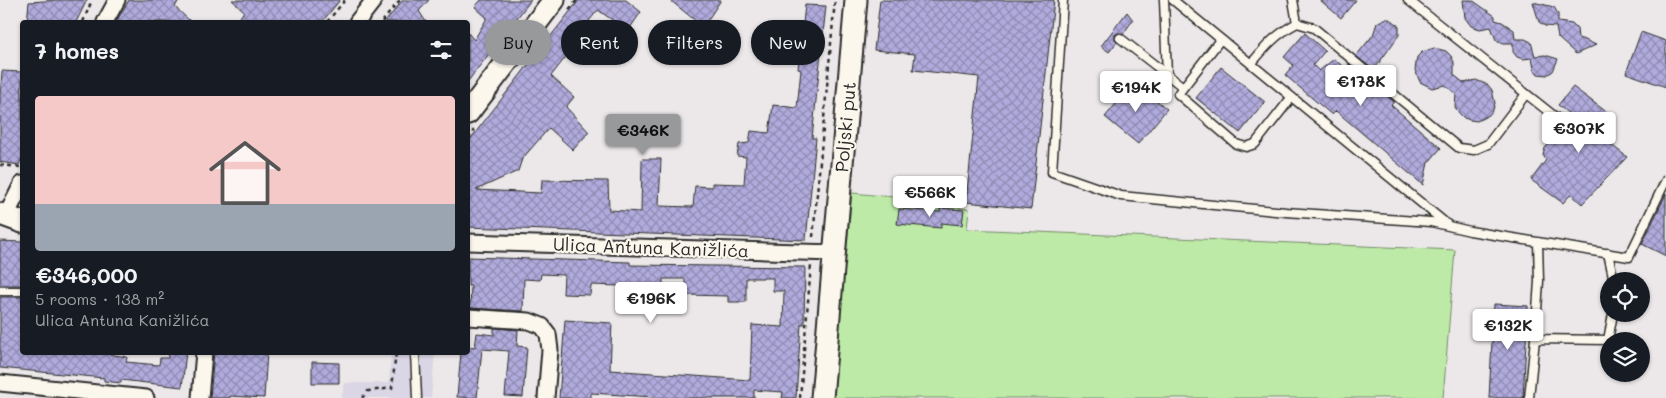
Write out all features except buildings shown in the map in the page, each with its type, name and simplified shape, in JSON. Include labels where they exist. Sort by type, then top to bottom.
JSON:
[{"type":"street","points":[[106,20],[117,0]]},
{"type":"street","points":[[358,20],[374,0]]},
{"type":"street","points":[[470,110],[554,0]]},
{"type":"street","name":"Poljski put","points":[[822,398],[856,0]]},
{"type":"street","points":[[10,217],[20,190]]},
{"type":"street","name":"Ulica Antuna Kanižlića","points":[[470,242],[835,254]]},
{"type":"street","points":[[470,317],[529,321],[542,326],[550,340],[546,398]]},
{"type":"street","points":[[200,398],[204,355]]},
{"type":"street","points":[[0,383],[146,398]]},
{"type":"lane","points":[[1063,0],[1052,172],[1120,196],[1286,212],[1431,222],[1629,257],[1666,180]]},
{"type":"lane","points":[[1164,0],[1167,75]]},
{"type":"lane","points":[[1173,0],[1450,226]]},
{"type":"lane","points":[[1293,0],[1297,23]]},
{"type":"lane","points":[[1408,0],[1573,131]]},
{"type":"lane","points":[[1250,64],[1279,33],[1297,23],[1314,28],[1460,148],[1474,150],[1488,144],[1526,94]]},
{"type":"lane","points":[[1120,38],[1183,87]]},
{"type":"lane","points":[[1220,40],[1178,94],[1236,144],[1246,147],[1255,144],[1291,98]]},
{"type":"lane","points":[[1529,398],[1540,281],[1538,242]]},
{"type":"lane","points":[[1608,253],[1612,272]]},
{"type":"lane","points":[[0,291],[20,292]]},
{"type":"lane","points":[[1535,339],[1608,340],[1611,322]]},
{"type":"lane","points":[[415,355],[417,398]]},
{"type":"path","points":[[84,20],[92,0]]},
{"type":"path","points":[[329,20],[345,0]]},
{"type":"path","points":[[384,20],[400,0]]},
{"type":"path","points":[[800,398],[835,0]]},
{"type":"path","points":[[0,165],[20,167]]},
{"type":"path","points":[[362,398],[368,391],[392,388],[396,355]]},
{"type":"shaded area","points":[[391,355],[435,355],[431,398],[342,398],[344,383],[389,383]]},
{"type":"green space","points":[[852,193],[959,203],[959,208],[969,209],[967,229],[1455,250],[1443,398],[832,398]]}]
